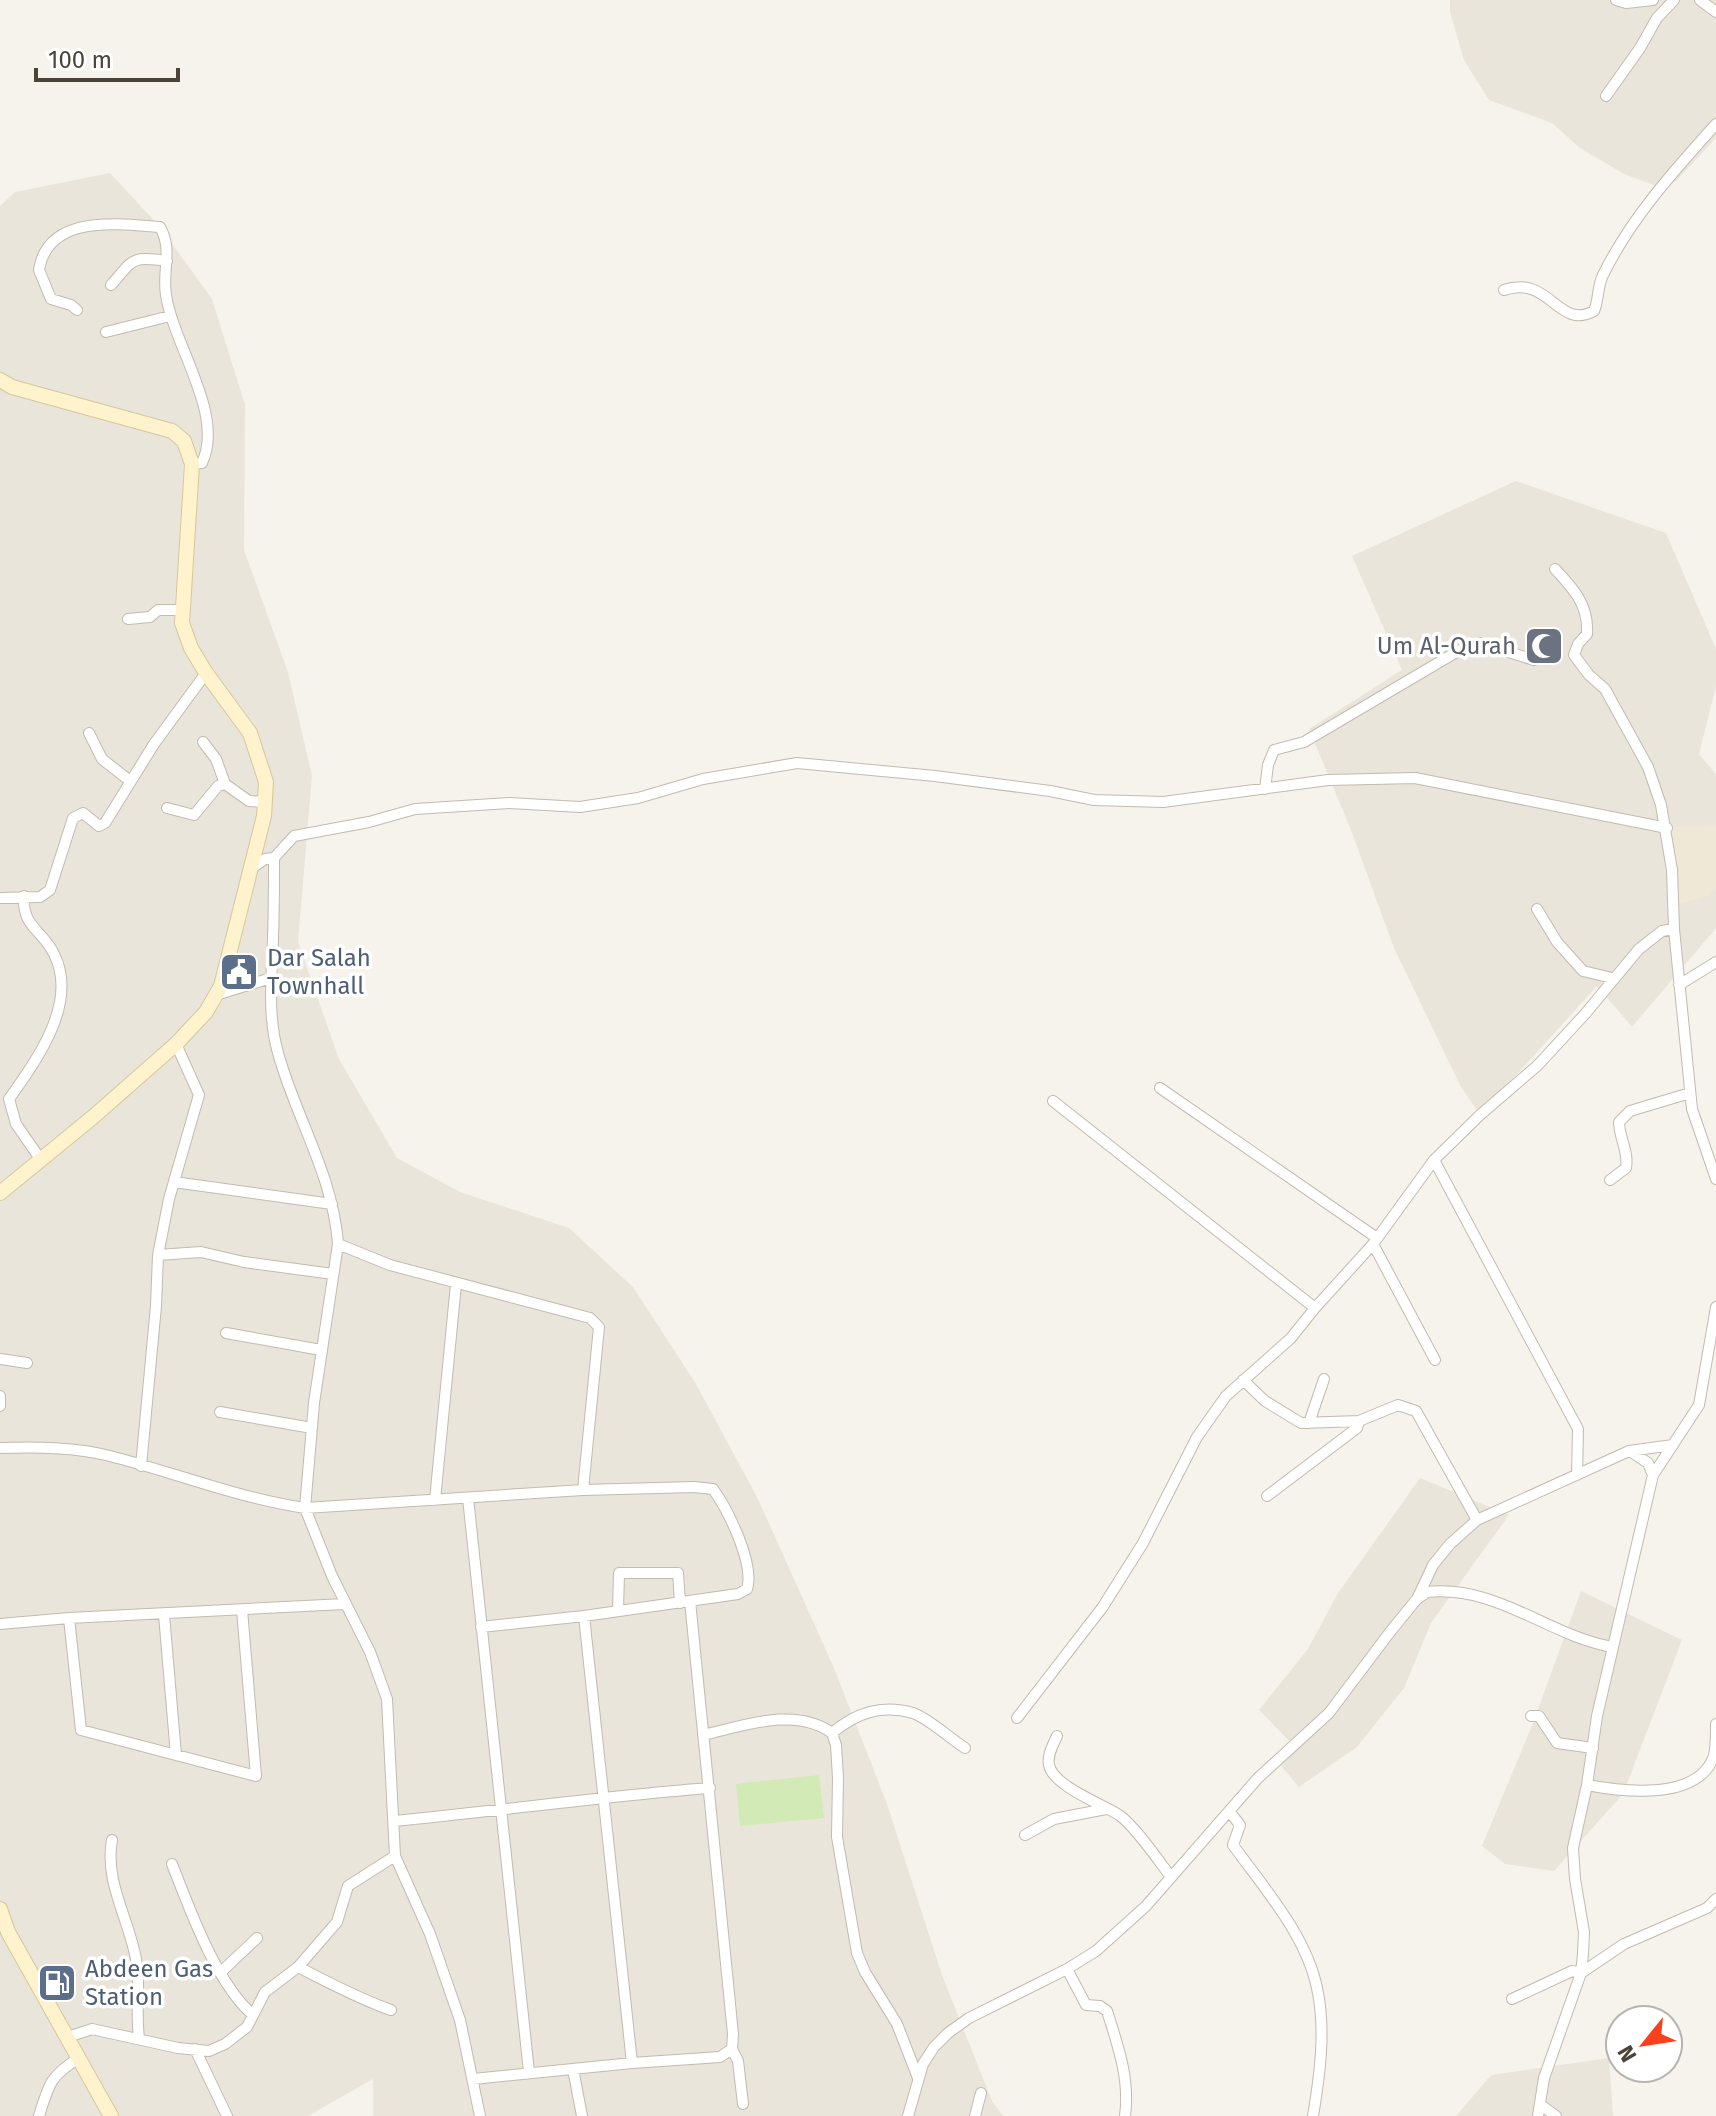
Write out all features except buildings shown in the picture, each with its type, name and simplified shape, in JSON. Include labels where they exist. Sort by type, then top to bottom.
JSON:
[{"type":"street","points":[[1616,0],[1626,3],[1653,0]]},
{"type":"street","points":[[1606,96],[1657,18],[1674,0]]},
{"type":"street","points":[[1700,0],[1716,12]]},
{"type":"street","points":[[1504,290],[1533,287],[1571,314],[1586,315],[1594,311],[1601,277],[1624,235],[1659,189],[1716,124]]},
{"type":"street","points":[[77,310],[51,299],[39,270],[46,251],[56,239],[78,228],[104,222],[160,227],[167,243],[165,292],[170,316],[207,418],[208,449],[202,463],[192,464]]},
{"type":"street","points":[[111,285],[127,264],[149,258],[167,261]]},
{"type":"street","points":[[106,332],[170,316]]},
{"type":"street","points":[[0,380],[12,387],[172,431],[184,441],[192,464],[182,623],[206,673],[250,733],[266,782],[252,868],[235,938],[221,986],[206,1012],[176,1044],[0,1193]]},
{"type":"street","points":[[1555,569],[1576,591],[1585,609],[1587,634],[1574,655],[1605,689],[1648,767],[1667,828],[1692,1109],[1716,1179]]},
{"type":"street","points":[[128,619],[150,617],[158,610],[183,610]]},
{"type":"street","points":[[1265,789],[1268,765],[1274,750],[1304,742],[1465,647],[1480,643],[1534,660]]},
{"type":"street","points":[[0,898],[40,897],[50,890],[73,818],[83,813],[99,826],[105,823],[154,744],[206,673]]},
{"type":"street","points":[[89,733],[102,759],[130,781]]},
{"type":"street","points":[[203,742],[216,759],[225,784],[249,801],[265,802]]},
{"type":"street","points":[[480,2116],[460,2020],[430,1934],[395,1856],[387,1699],[370,1652],[319,1547],[305,1508],[321,1350],[338,1244],[332,1204],[317,1153],[277,1051],[271,1022],[274,858],[294,836],[369,822],[415,809],[509,803],[580,807],[638,798],[703,779],[797,763],[935,776],[1094,800],[1163,802],[1328,780],[1415,778],[1667,828]]},
{"type":"street","points":[[167,808],[194,815],[218,786],[225,784]]},
{"type":"street","points":[[252,868],[265,859],[274,858]]},
{"type":"street","points":[[24,896],[24,909],[32,928],[54,953],[62,996],[45,1047],[4,1097],[16,1124],[41,1160]]},
{"type":"street","points":[[1537,909],[1557,942],[1583,971],[1612,978]]},
{"type":"street","points":[[1017,1718],[1102,1608],[1143,1543],[1197,1437],[1226,1396],[1291,1338],[1375,1241],[1434,1160],[1538,1065],[1639,949],[1662,931],[1674,929]]},
{"type":"street","points":[[1679,985],[1716,962]]},
{"type":"street","points":[[216,995],[271,978]]},
{"type":"street","points":[[141,1466],[158,1255],[174,1182],[199,1095],[176,1044]]},
{"type":"street","points":[[1160,1088],[1375,1241],[1435,1360]]},
{"type":"street","points":[[1610,1180],[1626,1168],[1628,1158],[1619,1132],[1619,1122],[1630,1111],[1690,1093]]},
{"type":"street","points":[[1053,1101],[1315,1308]]},
{"type":"street","points":[[1434,1160],[1578,1429],[1577,1475]]},
{"type":"street","points":[[174,1182],[332,1204]]},
{"type":"street","points":[[338,1244],[390,1265],[590,1318],[599,1327],[583,1490]]},
{"type":"street","points":[[158,1255],[201,1252],[244,1262],[333,1274]]},
{"type":"street","points":[[435,1500],[456,1284]]},
{"type":"street","points":[[1556,2116],[1540,2110],[1544,2078],[1581,1973],[1584,1932],[1573,1848],[1612,1647],[1653,1475],[1699,1405],[1716,1307]]},
{"type":"street","points":[[226,1333],[321,1350]]},
{"type":"street","points":[[0,1359],[27,1363]]},
{"type":"street","points":[[1309,1423],[1324,1379]]},
{"type":"street","points":[[1243,1380],[1265,1401],[1301,1423],[1359,1421],[1398,1405],[1416,1411],[1477,1520]]},
{"type":"street","points":[[0,1396],[0,1406]]},
{"type":"street","points":[[220,1412],[312,1428]]},
{"type":"street","points":[[1267,1496],[1357,1428],[1359,1421]]},
{"type":"street","points":[[908,2116],[918,2078],[934,2047],[969,2018],[1096,1951],[1146,1906],[1258,1778],[1329,1713],[1416,1600],[1433,1565],[1450,1544],[1477,1520],[1629,1451],[1673,1445]]},
{"type":"street","points":[[0,1448],[107,1455],[268,1503],[305,1508],[583,1490],[713,1489],[737,1533],[750,1580],[747,1589],[738,1594],[481,1627]]},
{"type":"street","points":[[1629,1451],[1648,1463],[1653,1475]]},
{"type":"street","points":[[468,1498],[529,2072]]},
{"type":"street","points":[[618,1611],[619,1573],[678,1573],[685,1602],[710,1788],[732,2049],[738,2061],[743,2104]]},
{"type":"street","points":[[1416,1600],[1427,1592],[1437,1591],[1492,1599],[1584,1642],[1612,1647]]},
{"type":"street","points":[[0,1624],[345,1604]]},
{"type":"street","points":[[69,1618],[81,1730],[256,1776],[242,1610]]},
{"type":"street","points":[[164,1615],[176,1755]]},
{"type":"street","points":[[584,1616],[632,2063]]},
{"type":"street","points":[[832,1733],[850,1718],[864,1712],[914,1713],[965,1748]]},
{"type":"street","points":[[1531,1716],[1539,1716],[1557,1743],[1593,1748]]},
{"type":"street","points":[[703,1735],[780,1719],[815,1723],[832,1733],[838,1778],[837,1837],[857,1953],[897,2024],[918,2078]]},
{"type":"street","points":[[1587,1785],[1624,1792],[1693,1782],[1704,1773],[1715,1754],[1716,1724]]},
{"type":"street","points":[[1057,1736],[1049,1756],[1049,1768],[1064,1782],[1120,1816],[1171,1877]]},
{"type":"street","points":[[394,1821],[604,1796],[710,1788]]},
{"type":"street","points":[[1025,1835],[1054,1819],[1106,1809]]},
{"type":"street","points":[[1229,1811],[1240,1825],[1233,1845],[1296,1937],[1317,1985],[1321,2045],[1313,2116]]},
{"type":"street","points":[[112,1840],[110,1871],[134,1950],[139,1980],[135,2013],[139,2038]]},
{"type":"street","points":[[68,2037],[92,2029],[209,2051],[225,2044],[247,2027],[265,1992],[298,1967],[337,1922],[348,1886],[395,1856]]},
{"type":"street","points":[[172,1864],[191,1914],[235,2000],[253,2015]]},
{"type":"street","points":[[1512,1999],[1572,1971],[1581,1973],[1624,1944],[1707,1908],[1716,1899]]},
{"type":"street","points":[[0,1909],[8,1932],[111,2116]]},
{"type":"street","points":[[221,1972],[257,1938]]},
{"type":"street","points":[[298,1967],[391,2010]]},
{"type":"street","points":[[1067,1969],[1086,2005],[1100,2006],[1107,2011],[1124,2067],[1128,2097],[1125,2116]]},
{"type":"street","points":[[195,2049],[227,2116]]},
{"type":"street","points":[[473,2079],[720,2057],[732,2049]]},
{"type":"street","points":[[39,2116],[57,2071],[79,2058]]},
{"type":"street","points":[[573,2069],[582,2116]]},
{"type":"street","points":[[975,2116],[981,2093]]},
{"type":"shaded area","points":[[1450,0],[1716,0],[1716,138],[1675,182],[1656,186],[1624,174],[1580,148],[1552,123],[1489,100],[1464,60],[1450,12]]},
{"type":"shaded area","points":[[110,173],[160,227],[212,299],[245,405],[244,550],[288,672],[312,776],[298,942],[339,1059],[397,1158],[460,1192],[569,1228],[633,1287],[696,1384],[758,1499],[834,1668],[887,1804],[942,1975],[992,2101],[1003,2116],[373,2116],[373,2079],[308,2116],[0,2116],[0,206],[15,192]]},
{"type":"shaded area","points":[[1516,481],[1666,533],[1716,649],[1716,686],[1699,754],[1716,774],[1716,928],[1632,1027],[1597,986],[1480,1115],[1461,1087],[1394,948],[1351,830],[1309,729],[1402,670],[1352,556]]},
{"type":"shaded area","points":[[1716,825],[1716,888],[1708,896],[1679,904],[1671,827]]},
{"type":"shaded area","points":[[1420,1478],[1509,1515],[1431,1623],[1404,1688],[1357,1747],[1299,1787],[1281,1766],[1297,1749],[1259,1710],[1308,1649],[1338,1593]]},
{"type":"shaded area","points":[[1581,1591],[1682,1640],[1623,1794],[1554,1871],[1505,1864],[1482,1846],[1533,1723]]},
{"type":"shaded area","points":[[1604,2059],[1604,2084],[1611,2084],[1613,2116],[1456,2116],[1491,2075]]},
{"type":"green space","points":[[819,1775],[824,1818],[740,1826],[736,1784]]},
{"type":"place","name":"Um Al-Qurah","points":[[1544,646]]},
{"type":"place","name":"Dar Salah Townhall","points":[[239,972]]},
{"type":"place","name":"Abdeen Gas Station","points":[[57,1983]]}]
